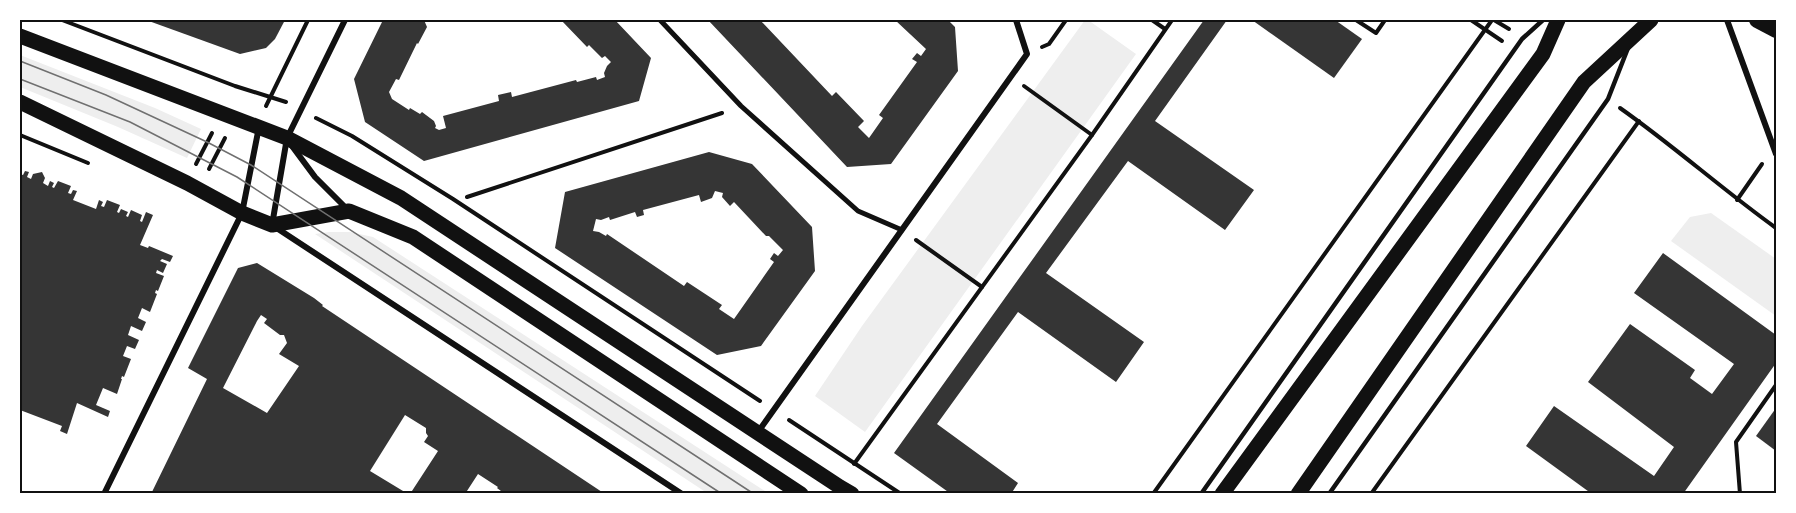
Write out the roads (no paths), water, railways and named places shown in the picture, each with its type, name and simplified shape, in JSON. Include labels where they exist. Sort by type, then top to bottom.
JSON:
[{"type":"highway","points":[[1757,20],[1776,30]]},
{"type":"main road","points":[[1222,494],[1543,54],[1558,20]]},
{"type":"main road","points":[[1298,494],[1584,82],[1651,20]]},
{"type":"main road","points":[[20,36],[259,126],[287,138],[402,198],[852,494]]},
{"type":"main road","points":[[20,102],[187,183],[242,213],[272,225],[349,211],[412,237],[801,494]]},
{"type":"street","points":[[345,20],[287,138],[272,225],[682,494]]},
{"type":"street","points":[[660,20],[741,106],[858,211],[902,230]]},
{"type":"street","points":[[758,433],[1027,54],[1016,20]]},
{"type":"street","points":[[1727,20],[1776,154]]},
{"type":"street","points":[[104,494],[242,213],[259,126]]},
{"type":"street","points":[[287,138],[315,177],[349,211]]},
{"type":"lane","points":[[1201,494],[1522,39],[1543,20]]},
{"type":"lane","points":[[1329,494],[1608,99],[1633,36]]},
{"type":"tram line","points":[[20,61],[106,95],[251,165],[754,494]]},
{"type":"tram line","points":[[20,79],[130,122],[237,177],[722,494]]}]
